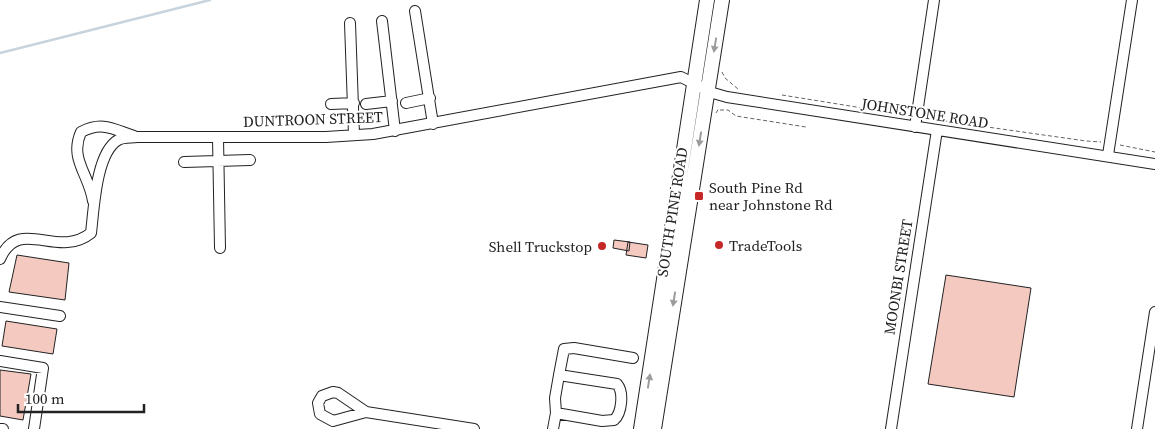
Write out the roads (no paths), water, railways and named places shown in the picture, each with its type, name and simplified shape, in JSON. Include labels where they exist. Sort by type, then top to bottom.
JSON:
[{"type":"highway","name":"SOUTH PINE ROAD","points":[[641,429],[707,0]]},
{"type":"highway","name":"SOUTH PINE ROAD","points":[[654,429],[722,0]]},
{"type":"street","points":[[915,127],[934,0]]},
{"type":"street","points":[[1108,155],[1132,0]]},
{"type":"street","points":[[415,11],[433,124]]},
{"type":"street","points":[[382,20],[395,131]]},
{"type":"street","points":[[350,23],[354,135]]},
{"type":"street","name":"DUNTROON STREET","points":[[0,259],[5,249],[12,242],[21,238],[70,243],[81,241],[91,232],[102,162],[106,150],[119,139],[137,137],[218,138],[354,135],[395,131],[678,77],[694,83]]},
{"type":"street","name":"JOHNSTONE ROAD","points":[[694,83],[707,91],[727,97],[1108,155],[1155,164]]},
{"type":"street","points":[[406,103],[430,98]]},
{"type":"street","points":[[366,104],[392,101]]},
{"type":"street","points":[[331,104],[354,103]]},
{"type":"street","points":[[94,207],[91,189],[76,157],[76,142],[81,132],[91,126],[104,125],[137,137]]},
{"type":"street","name":"MOONBI STREET","points":[[891,429],[937,130]]},
{"type":"street","points":[[218,138],[220,248]]},
{"type":"street","points":[[76,157],[87,167],[96,167],[102,162]]},
{"type":"street","points":[[184,162],[250,160]]},
{"type":"street","points":[[0,307],[60,316]]},
{"type":"street","points":[[1137,429],[1155,312]]},
{"type":"street","points":[[554,429],[555,398],[562,354],[568,347],[633,358]]},
{"type":"street","points":[[0,361],[43,368],[34,429]]},
{"type":"street","points":[[556,413],[611,421],[618,417],[621,395],[621,390],[617,384],[559,375]]},
{"type":"street","points":[[366,412],[474,429]]},
{"type":"waterway","points":[[0,53],[210,0]]},
{"type":"place","name":"South Pine Rd near Johnstone Rd","points":[[699,196]]},
{"type":"place","name":"TradeTools","points":[[719,245]]},
{"type":"place","name":"Shell Truckstop","points":[[602,246]]}]
